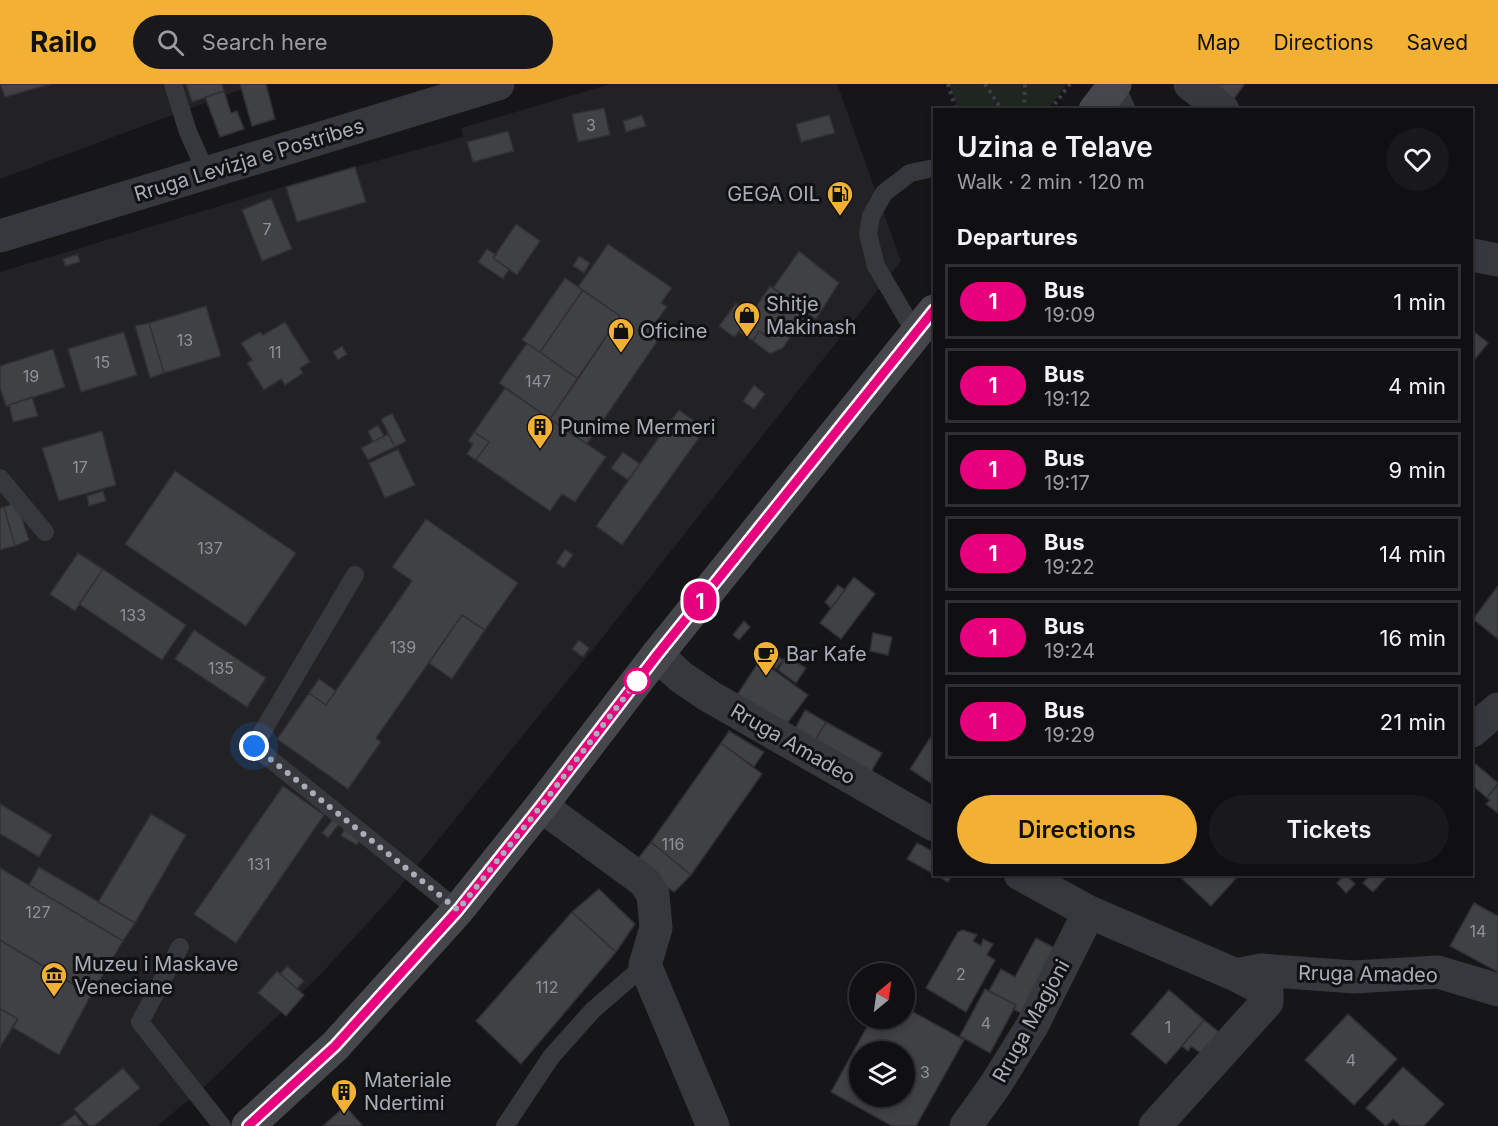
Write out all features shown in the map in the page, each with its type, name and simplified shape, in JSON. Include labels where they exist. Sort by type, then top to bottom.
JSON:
[{"type":"main road","points":[[1097,108],[1115,84]]},
{"type":"main road","points":[[248,1126],[335,1046],[458,910],[657,655],[929,319]]},
{"type":"street","name":"Rruga Levizja e Postribes","points":[[0,236],[498,84]]},
{"type":"street","points":[[1190,84],[1220,108]]},
{"type":"street","points":[[1473,255],[1498,260]]},
{"type":"street","name":"Rruga Amadeo","points":[[657,655],[681,677],[709,696],[933,824]]},
{"type":"street","points":[[1473,730],[1498,709]]},
{"type":"street","points":[[541,806],[645,882],[653,895],[656,928],[645,965],[713,1126]]},
{"type":"street","points":[[1024,876],[1089,912],[1236,975],[1267,991],[1267,1002],[1155,1126]]},
{"type":"street","name":"Rruga Magjoni","points":[[966,1126],[996,1084],[1032,1026],[1089,912]]},
{"type":"street","name":"Rruga Amadeo","points":[[1236,975],[1261,970],[1354,977],[1438,972],[1498,990]]},
{"type":"lane","points":[[173,84],[188,132],[206,172]]},
{"type":"lane","points":[[1115,84],[1126,108]]},
{"type":"lane","points":[[929,319],[876,266],[868,234],[876,204],[884,193],[910,173],[933,168]]},
{"type":"lane","points":[[0,478],[45,532]]},
{"type":"lane","points":[[355,575],[254,746],[458,910]]},
{"type":"lane","points":[[180,947],[140,1022],[222,1126]]},
{"type":"lane","points":[[505,1126],[551,1057],[593,1010],[645,965]]},
{"type":"path","points":[[948,84],[955,108]]},
{"type":"path","points":[[985,84],[1001,108]]},
{"type":"path","points":[[1024,108],[1025,84]]},
{"type":"path","points":[[1052,108],[1070,84]]},
{"type":"shaded area","points":[[0,84],[256,84],[0,179]]},
{"type":"shaded area","points":[[611,84],[837,84],[901,261],[598,643],[395,893],[321,974],[202,1089],[157,1126],[0,1126],[0,272],[286,186],[463,137],[461,128]]},
{"type":"shaded area","points":[[949,84],[1067,84],[1049,108],[958,108]]},
{"type":"building","points":[[0,84],[51,84],[5,97]]},
{"type":"building","points":[[186,84],[222,84],[224,91],[192,102]]},
{"type":"building","points":[[240,84],[266,84],[275,119],[252,126]]},
{"type":"building","points":[[1212,84],[1243,84],[1244,85],[1233,100]]},
{"type":"building","points":[[224,91],[231,113],[237,111],[244,129],[220,137],[205,97]]},
{"type":"building","points":[[604,108],[610,135],[578,142],[572,114]]},
{"type":"building","points":[[642,115],[646,126],[626,132],[623,121]]},
{"type":"building","points":[[829,115],[835,133],[801,142],[796,124]]},
{"type":"building","points":[[508,131],[514,151],[473,162],[467,142]]},
{"type":"building","points":[[355,167],[366,202],[297,222],[286,187]]},
{"type":"building","points":[[271,198],[292,249],[262,261],[242,210]]},
{"type":"building","points":[[516,224],[540,241],[517,275],[493,258]]},
{"type":"building","name":"Oficine","points":[[608,244],[672,288],[661,303],[667,307],[655,323],[665,330],[587,444],[550,419],[620,316],[578,287]]},
{"type":"building","points":[[487,249],[496,255],[493,258],[509,269],[503,279],[478,262]]},
{"type":"building","points":[[799,251],[839,283],[816,319],[773,288]]},
{"type":"building","points":[[78,254],[80,262],[65,266],[63,259]]},
{"type":"building","points":[[579,256],[590,263],[584,273],[573,266]]},
{"type":"building","points":[[565,278],[583,290],[540,352],[522,340]]},
{"type":"building","points":[[770,286],[793,301],[769,338],[759,331],[753,341],[739,332]]},
{"type":"building","points":[[583,290],[620,316],[578,379],[540,352]]},
{"type":"building","points":[[736,303],[752,313],[734,337],[719,326]]},
{"type":"building","points":[[790,305],[805,315],[783,348],[770,354],[753,341],[759,331],[769,338]]},
{"type":"building","points":[[206,306],[221,356],[164,373],[149,323]]},
{"type":"building","points":[[285,322],[310,362],[300,368],[303,373],[285,385],[281,379],[264,390],[247,363],[252,360],[241,343],[260,332],[263,335]]},
{"type":"building","points":[[149,323],[164,373],[150,378],[135,326]]},
{"type":"building","points":[[1473,331],[1488,343],[1475,359],[1473,357]]},
{"type":"building","points":[[124,332],[137,375],[81,392],[68,349]]},
{"type":"building","points":[[527,343],[578,379],[550,419],[499,383]]},
{"type":"building","points":[[342,346],[347,354],[338,360],[333,352]]},
{"type":"building","points":[[53,349],[65,387],[6,406],[0,388],[0,366]]},
{"type":"building","points":[[754,385],[765,394],[754,409],[743,401]]},
{"type":"building","name":"Punime Mermeri","points":[[505,388],[606,457],[575,502],[562,494],[550,511],[476,460],[489,442],[474,432]]},
{"type":"building","points":[[32,397],[38,416],[13,422],[9,405]]},
{"type":"building","points":[[679,410],[701,426],[694,435],[672,419]]},
{"type":"building","points":[[392,413],[406,441],[395,447],[381,419]]},
{"type":"building","points":[[672,419],[699,438],[622,545],[596,526]]},
{"type":"building","points":[[378,425],[384,436],[373,442],[368,431]]},
{"type":"building","points":[[102,431],[116,485],[59,501],[42,448]]},
{"type":"building","points":[[474,432],[489,442],[476,460],[467,454],[473,444],[468,441]]},
{"type":"building","points":[[388,434],[395,447],[368,460],[361,448]]},
{"type":"building","points":[[398,449],[415,485],[385,498],[369,463]]},
{"type":"building","points":[[623,452],[640,464],[628,480],[611,468]]},
{"type":"building","points":[[175,471],[296,553],[246,626],[125,544]]},
{"type":"building","points":[[103,491],[106,501],[89,506],[87,496]]},
{"type":"building","points":[[17,503],[29,540],[15,546],[4,507]]},
{"type":"building","points":[[4,507],[15,546],[0,550],[0,508]]},
{"type":"building","points":[[426,519],[518,583],[485,630],[462,615],[376,738],[381,742],[348,789],[277,739],[309,693],[326,705],[412,581],[392,567]]},
{"type":"building","points":[[565,549],[573,555],[564,568],[556,563]]},
{"type":"building","points":[[78,553],[103,569],[75,611],[50,594]]},
{"type":"building","points":[[103,569],[186,625],[162,660],[79,604]]},
{"type":"building","points":[[854,577],[875,594],[841,639],[820,623]]},
{"type":"building","points":[[838,585],[845,590],[831,608],[825,602]]},
{"type":"building","points":[[1498,586],[1498,639],[1473,619]]},
{"type":"building","points":[[462,615],[485,630],[452,679],[429,663]]},
{"type":"building","points":[[744,621],[750,627],[739,640],[733,635]]},
{"type":"building","points":[[194,630],[266,678],[247,707],[175,659]]},
{"type":"building","points":[[873,633],[892,637],[888,655],[870,651]]},
{"type":"building","points":[[579,640],[589,648],[583,657],[572,649]]},
{"type":"building","points":[[768,650],[783,660],[776,669],[761,659]]},
{"type":"building","points":[[786,656],[806,668],[796,683],[778,670]]},
{"type":"building","name":"Bar Kafe","points":[[760,660],[808,695],[783,729],[733,701]]},
{"type":"building","points":[[319,679],[336,691],[326,705],[309,693]]},
{"type":"building","points":[[805,710],[826,722],[812,746],[792,735]]},
{"type":"building","points":[[826,722],[882,753],[868,777],[812,746]]},
{"type":"building","points":[[729,731],[764,752],[754,767],[721,743]]},
{"type":"building","points":[[933,734],[933,784],[910,769]]},
{"type":"building","points":[[721,743],[762,774],[691,875],[651,842]]},
{"type":"building","points":[[1473,762],[1498,783],[1487,798],[1473,786]]},
{"type":"building","points":[[1498,784],[1498,813],[1486,804],[1490,800],[1487,798]]},
{"type":"building","points":[[283,786],[324,815],[236,943],[194,914]]},
{"type":"building","points":[[0,804],[52,835],[39,857],[0,834]]},
{"type":"building","points":[[151,814],[186,835],[135,923],[98,902]]},
{"type":"building","points":[[334,818],[340,823],[328,838],[322,833]]},
{"type":"building","points":[[346,826],[362,836],[357,845],[341,836]]},
{"type":"building","points":[[651,842],[691,875],[674,892],[633,865]]},
{"type":"building","points":[[917,843],[933,851],[933,874],[907,859]]},
{"type":"building","points":[[39,867],[135,923],[123,941],[29,885]]},
{"type":"building","points":[[0,868],[123,941],[91,995],[0,940]]},
{"type":"building","points":[[937,876],[951,876],[948,882]]},
{"type":"building","points":[[1179,876],[1238,876],[1211,906]]},
{"type":"building","points":[[1343,876],[1347,876],[1355,884],[1346,893],[1337,883]]},
{"type":"building","points":[[1369,876],[1387,876],[1373,892],[1363,883]]},
{"type":"building","points":[[599,889],[635,924],[616,952],[572,912]]},
{"type":"building","points":[[1474,903],[1498,916],[1498,972],[1450,946]]},
{"type":"building","points":[[572,912],[616,952],[521,1064],[476,1021]]},
{"type":"building","points":[[963,930],[977,935],[973,941],[981,946],[983,939],[993,944],[987,955],[995,960],[966,1012],[926,988],[958,932]]},
{"type":"building","points":[[1036,938],[1062,952],[1027,1016],[1013,1009],[1016,1005],[989,991],[1001,969],[1015,977]]},
{"type":"building","points":[[0,940],[91,995],[59,1055],[12,1027],[18,1019],[0,1009]]},
{"type":"building","points":[[287,966],[304,981],[297,989],[280,974]]},
{"type":"building","points":[[277,971],[304,995],[286,1016],[258,993]]},
{"type":"building","points":[[985,989],[1016,1005],[990,1053],[960,1036]]},
{"type":"building","points":[[1169,990],[1204,1020],[1166,1064],[1131,1034]]},
{"type":"building","points":[[0,1009],[18,1019],[0,1047]]},
{"type":"building","points":[[915,1013],[964,1040],[916,1126],[892,1126],[858,1107],[915,1107],[915,1041],[859,1041],[866,1029],[915,1029]]},
{"type":"building","points":[[1348,1014],[1397,1059],[1354,1105],[1305,1060]]},
{"type":"building","points":[[1204,1020],[1220,1033],[1202,1054],[1191,1046],[1188,1051],[1182,1046]]},
{"type":"building","points":[[849,1060],[849,1102],[831,1092]]},
{"type":"building","points":[[1403,1067],[1444,1104],[1424,1126],[1401,1126],[1393,1119],[1386,1126],[1366,1108]]},
{"type":"building","points":[[123,1068],[140,1088],[94,1126],[89,1126],[74,1109]]},
{"type":"building","name":"Materiale Ndertimi","points":[[345,1106],[361,1126],[323,1126]]},
{"type":"building","points":[[75,1114],[84,1126],[60,1126]]},
{"type":"bus line","name":"1","points":[[248,1126],[335,1046],[458,910],[657,655],[933,311]]},
{"type":"place","name":"GEGA OIL","points":[[840,217]]},
{"type":"place","name":"Shitje Makinash","points":[[747,338]]},
{"type":"place","name":"Oficine","points":[[621,354]]},
{"type":"place","name":"Punime Mermeri","points":[[540,450]]},
{"type":"place","name":"Bar Kafe","points":[[766,677]]},
{"type":"place","name":"Muzeu i Maskave Veneciane","points":[[54,998]]},
{"type":"place","name":"Materiale Ndertimi","points":[[344,1115]]},
{"type":"route","points":[[254,746],[458,910],[637,681]]}]
